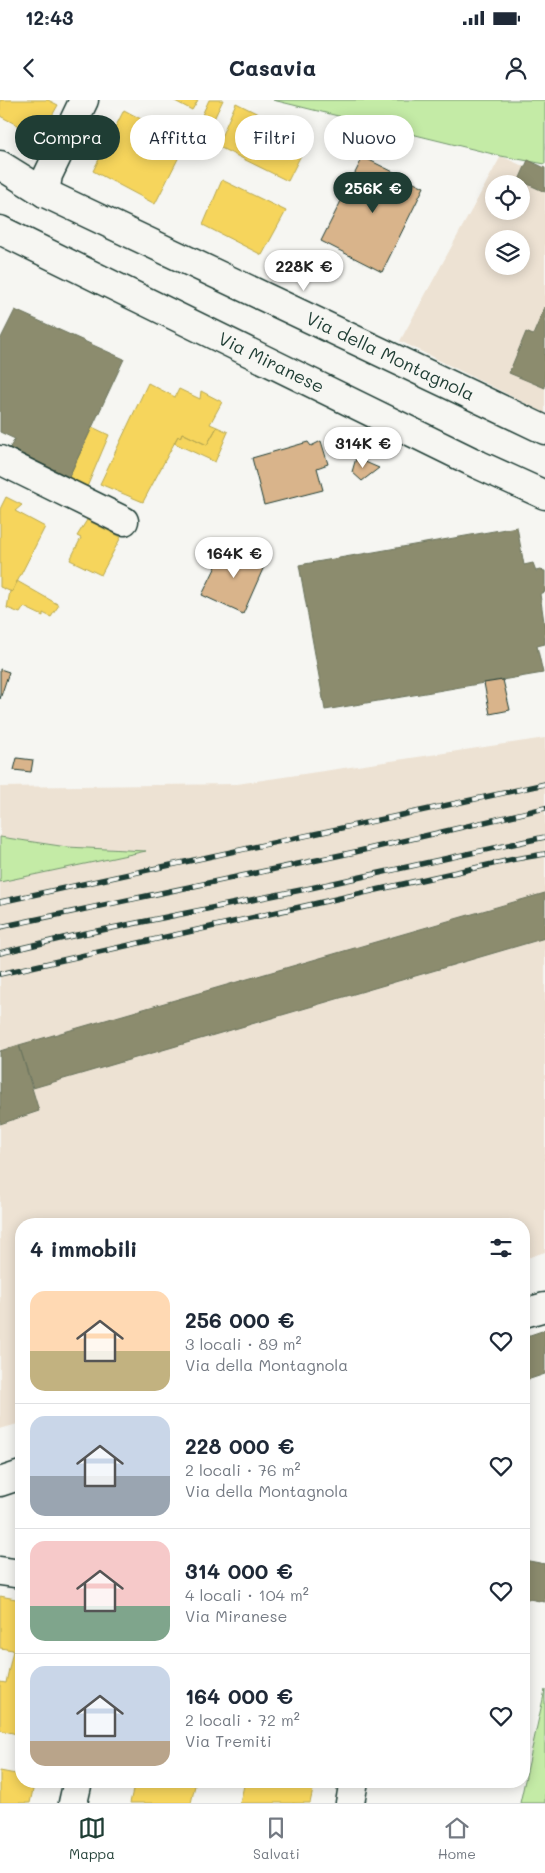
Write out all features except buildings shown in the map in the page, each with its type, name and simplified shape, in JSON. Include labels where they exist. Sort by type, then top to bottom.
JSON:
[{"type":"street","points":[[44,193],[48,175],[84,100]]},
{"type":"street","points":[[0,165],[44,193]]},
{"type":"street","points":[[0,184],[44,193]]},
{"type":"street","name":"Via della Montagnola","points":[[44,193],[545,430]]},
{"type":"street","name":"Via Miranese","points":[[0,230],[479,465],[545,495]]},
{"type":"street","points":[[0,460],[124,521]]},
{"type":"street","points":[[530,1312],[545,1306]]},
{"type":"street","points":[[0,1482],[15,1477]]},
{"type":"street","points":[[0,1571],[15,1573]]},
{"type":"street","points":[[73,1803],[76,1788]]},
{"type":"street","points":[[350,1803],[353,1788]]},
{"type":"shaded area","points":[[501,156],[545,176],[545,413],[400,341],[485,185],[485,220],[530,220],[530,175],[491,175]]},
{"type":"shaded area","points":[[545,738],[545,1252],[530,1257],[530,1218],[15,1218],[15,1425],[0,1429],[0,882],[144,851],[67,847],[0,837],[0,787],[237,784]]},
{"type":"green space","points":[[273,100],[545,100],[545,164],[501,156],[414,135],[414,115],[334,115]]},
{"type":"green space","points":[[0,837],[67,847],[146,851],[0,882]]},
{"type":"green space","points":[[545,1690],[545,1803],[520,1803],[523,1788],[530,1788],[530,1758]]},
{"type":"railway","points":[[0,902],[545,784]]},
{"type":"railway","points":[[0,927],[355,852],[545,808]]},
{"type":"railway","points":[[0,953],[72,936],[306,889],[545,837]]},
{"type":"railway","points":[[0,974],[515,859],[545,854]]}]
